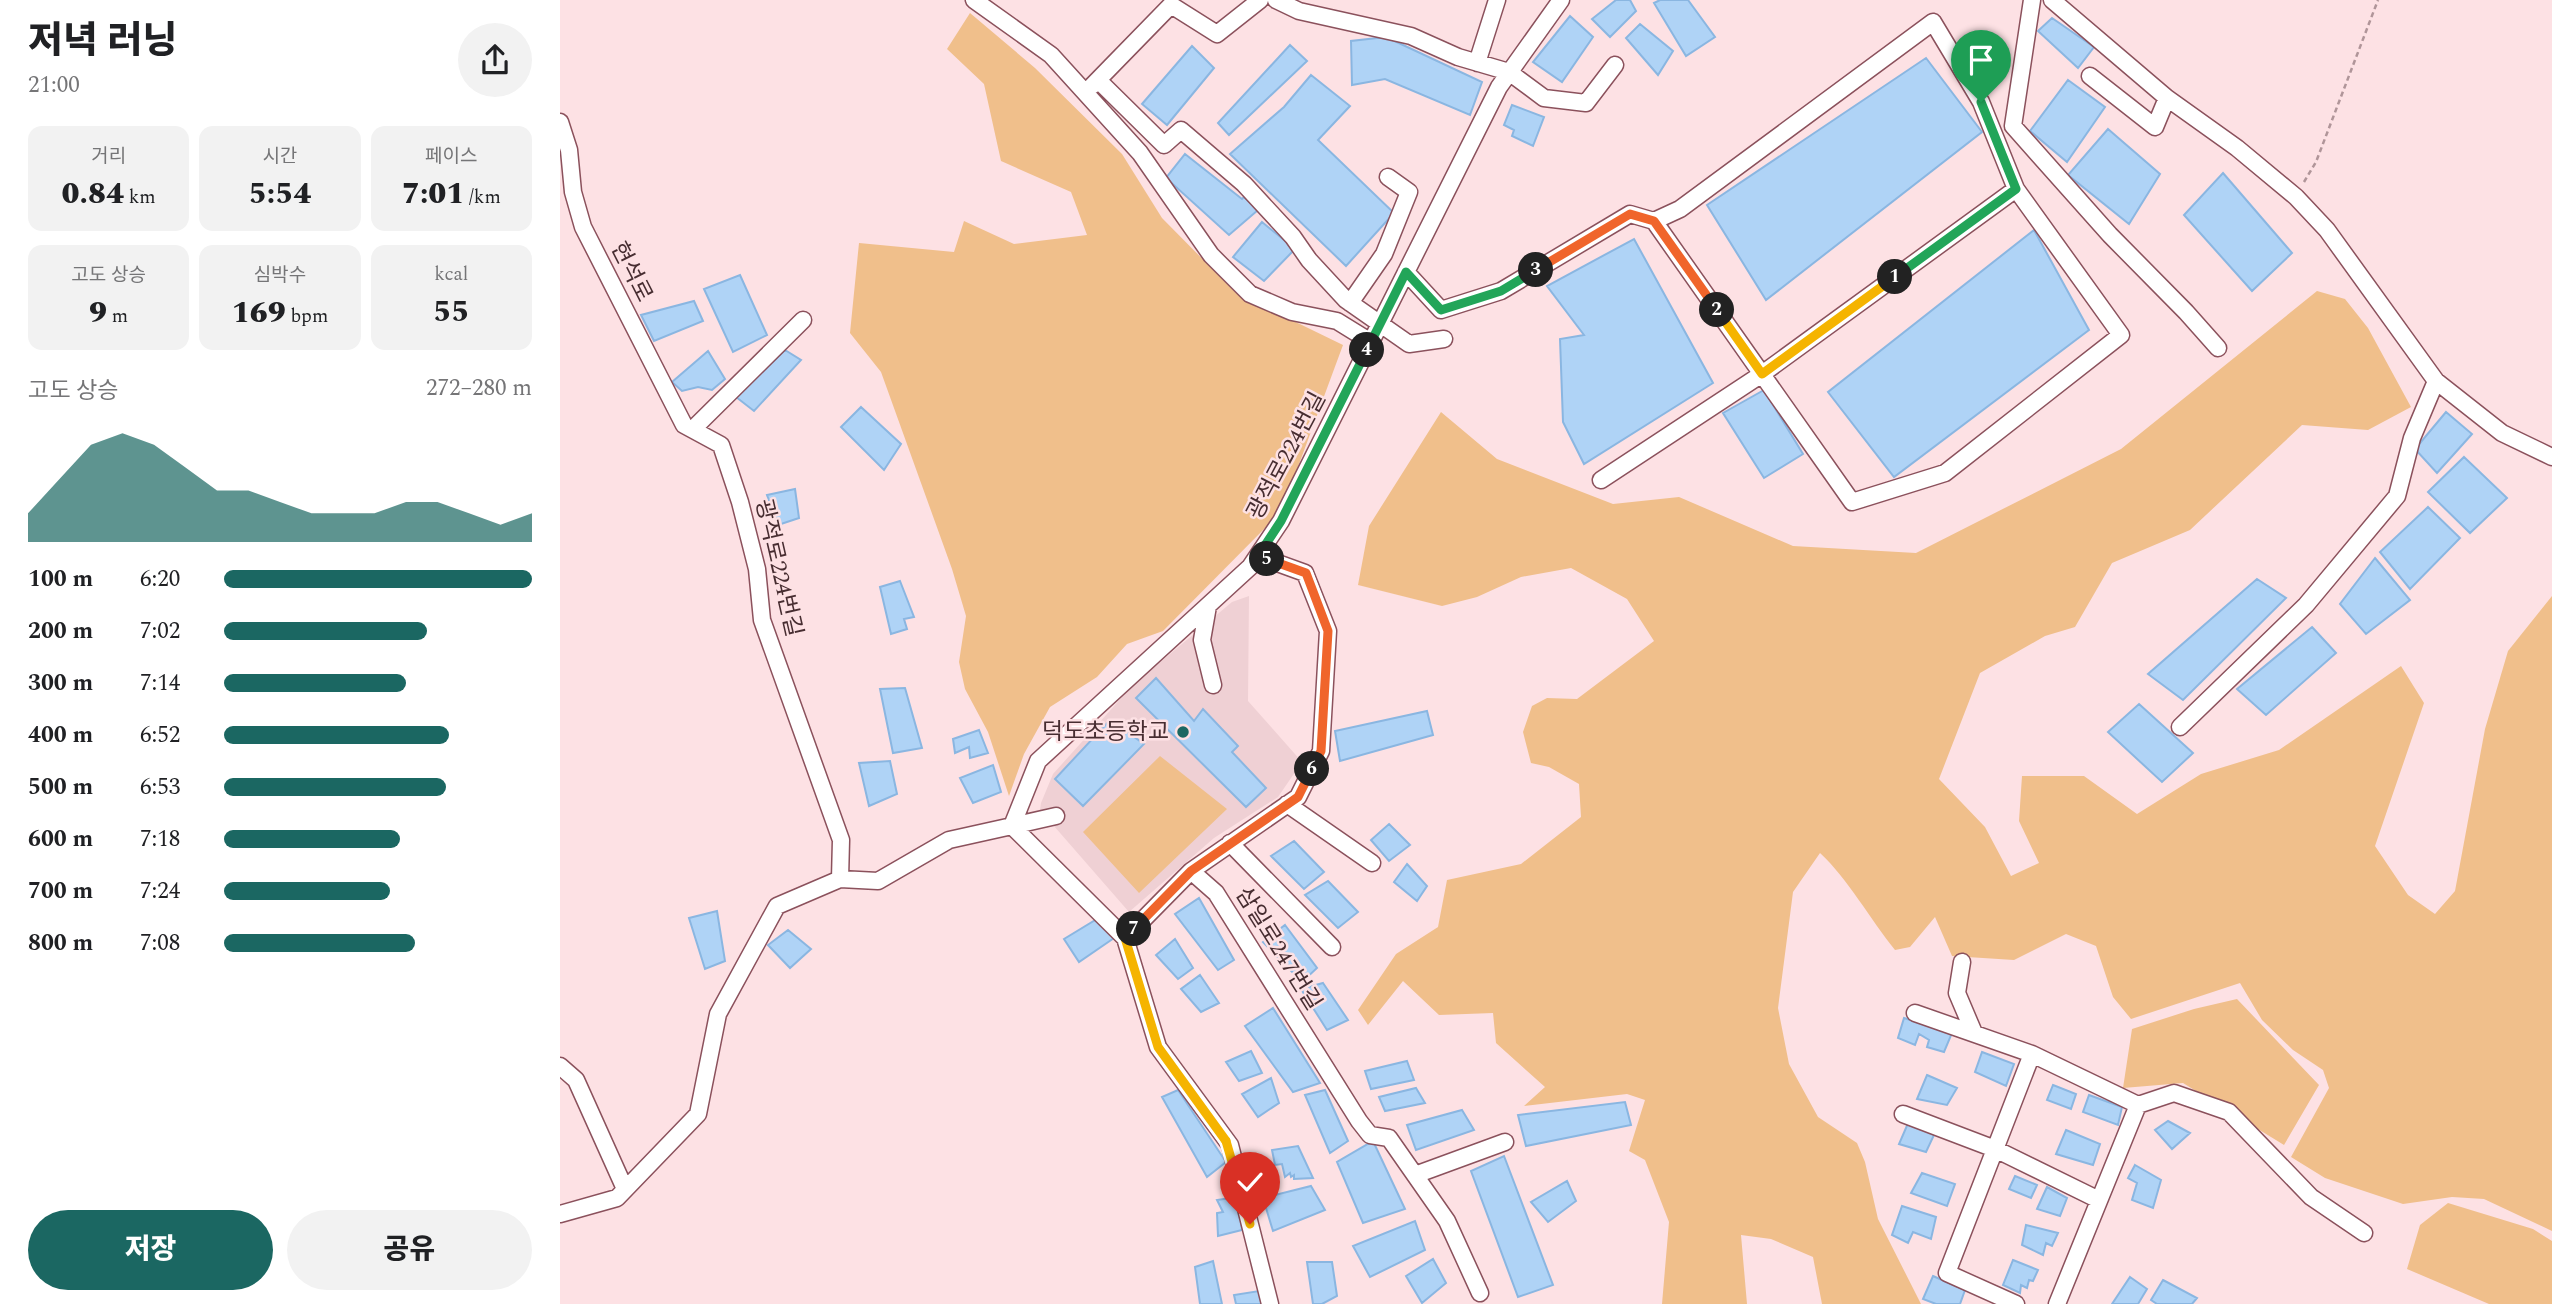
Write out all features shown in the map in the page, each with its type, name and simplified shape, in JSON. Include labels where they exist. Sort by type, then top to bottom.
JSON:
[{"type":"street","points":[[974,0],[1051,55],[1140,152],[1212,255],[1250,294],[1292,312],[1337,321],[1371,342]]},
{"type":"street","points":[[1085,93],[1171,5],[1217,34],[1260,0]]},
{"type":"street","points":[[1276,0],[1299,11],[1411,36],[1509,72],[1544,98],[1586,103],[1615,65]]},
{"type":"street","points":[[1478,62],[1497,0]]},
{"type":"street","name":"광적로224번길","points":[[1012,826],[1038,761],[1250,567],[1258,556],[1281,521],[1499,87],[1561,0]]},
{"type":"street","points":[[2032,0],[2013,126],[2110,235],[2218,348]]},
{"type":"street","points":[[2052,0],[2167,97],[2237,148],[2296,197],[2327,230],[2436,381],[2502,433],[2552,457]]},
{"type":"street","points":[[1406,272],[1441,310],[1501,291],[1630,214],[1654,221],[1852,502],[1945,473],[2121,335],[2016,189],[1981,102],[1933,22],[1680,209],[1654,221]]},
{"type":"street","points":[[2090,76],[2155,127],[2167,97]]},
{"type":"street","points":[[1098,80],[1164,145],[1181,130],[1244,184],[1293,237],[1309,260],[1350,303],[1379,326],[1409,345],[1444,339]]},
{"type":"street","name":"현석로","points":[[560,122],[569,150],[573,192],[583,228],[684,425],[693,429]]},
{"type":"street","points":[[1350,303],[1384,254],[1409,192],[1388,177]]},
{"type":"street","points":[[1601,480],[1762,374],[2016,189]]},
{"type":"street","points":[[693,429],[803,320]]},
{"type":"street","points":[[2180,727],[2306,605],[2397,496],[2412,438],[2436,381]]},
{"type":"street","name":"광적로224번길","points":[[693,429],[721,445],[740,502],[757,569],[762,620],[841,840],[839,879]]},
{"type":"street","points":[[1125,938],[1191,871],[1298,797],[1321,751],[1328,631],[1306,573],[1258,556]]},
{"type":"street","points":[[1208,606],[1202,640],[1213,685]]},
{"type":"street","points":[[1287,804],[1372,863]]},
{"type":"street","points":[[560,1214],[617,1198],[698,1114],[718,1014],[777,906],[839,879],[878,881],[949,840],[1056,816]]},
{"type":"street","points":[[1012,826],[1125,938],[1158,1047],[1230,1145],[1270,1304]]},
{"type":"street","points":[[1230,843],[1332,947]]},
{"type":"street","name":"삼일로247번길","points":[[1191,871],[1216,893],[1370,1135],[1389,1138],[1415,1175]]},
{"type":"street","points":[[1962,962],[1958,993],[1974,1033]]},
{"type":"street","points":[[1915,1013],[2032,1054],[2138,1105],[2174,1093],[2229,1112],[2311,1197],[2364,1233]]},
{"type":"street","points":[[2016,1304],[1947,1273],[2032,1054]]},
{"type":"street","points":[[560,1066],[576,1080],[625,1189]]},
{"type":"street","points":[[2057,1304],[2138,1105]]},
{"type":"street","points":[[1903,1114],[1995,1149],[2099,1200]]},
{"type":"street","points":[[1480,1293],[1447,1221],[1415,1175],[1505,1142]]},
{"type":"path","points":[[2296,197],[2316,162],[2378,0]]},
{"type":"shaded area","points":[[970,13],[1035,68],[1122,154],[1162,218],[1236,293],[1343,345],[1292,483],[1275,518],[1163,631],[1127,644],[1097,677],[1050,707],[1024,754],[1009,796],[988,732],[965,689],[959,662],[966,616],[952,569],[881,372],[850,333],[859,243],[954,252],[964,221],[1014,244],[1087,235],[1071,192],[1001,161],[984,84],[947,49]]},
{"type":"shaded area","points":[[2317,291],[2345,299],[2368,328],[2411,407],[2368,430],[2302,425],[2190,530],[2112,563],[2075,627],[2045,636],[1980,673],[1939,779],[1985,827],[2011,876],[2039,863],[2019,821],[2022,776],[2084,776],[2137,814],[2201,774],[2279,750],[2401,666],[2424,703],[2375,846],[2408,895],[2435,914],[2455,891],[2485,729],[2508,651],[2552,596],[2552,1231],[2484,1199],[2452,1197],[2403,1204],[2325,1178],[2291,1157],[2329,1088],[2323,1070],[2293,1050],[2262,1020],[2240,983],[2131,1019],[2113,997],[2096,946],[2066,934],[2014,960],[1952,956],[1935,917],[1910,947],[1895,950],[1849,887],[1820,853],[1793,892],[1778,1008],[1789,1064],[1818,1117],[1857,1143],[1865,1162],[1878,1219],[1921,1304],[1822,1304],[1813,1257],[1771,1239],[1741,1235],[1747,1304],[1662,1304],[1669,1222],[1645,1160],[1629,1151],[1645,1100],[1627,1094],[1524,1106],[1545,1087],[1496,1043],[1493,1013],[1439,1015],[1403,981],[1368,1025],[1358,1010],[1396,954],[1438,927],[1447,880],[1521,864],[1581,817],[1579,784],[1549,767],[1531,763],[1523,732],[1532,706],[1547,698],[1577,699],[1654,641],[1627,599],[1571,568],[1521,577],[1477,597],[1442,606],[1358,585],[1369,526],[1441,412],[1497,459],[1613,504],[1679,497],[1793,546],[1916,553],[2121,449]]},
{"type":"shaded area","name":"덕도초등학교","points":[[1249,596],[1248,701],[1302,762],[1278,797],[1214,838],[1129,912],[1040,810],[1041,803],[1053,774],[1133,685],[1232,602]]},
{"type":"shaded area","points":[[1160,756],[1227,809],[1139,893],[1083,832]]},
{"type":"shaded area","points":[[2237,999],[2319,1085],[2284,1145],[2183,1083],[2123,1088],[2132,1029],[2194,1009]]},
{"type":"shaded area","points":[[2448,1203],[2533,1229],[2552,1241],[2552,1304],[2489,1304],[2407,1269],[2420,1225]]},
{"type":"building","points":[[1616,0],[1630,0],[1636,11],[1610,37],[1592,19]]},
{"type":"building","points":[[1660,0],[1688,0],[1715,37],[1686,56],[1654,3]]},
{"type":"building","points":[[1570,16],[1593,37],[1562,82],[1533,62]]},
{"type":"building","points":[[2052,18],[2094,47],[2078,68],[2038,31]]},
{"type":"building","points":[[1640,24],[1673,51],[1658,75],[1626,38]]},
{"type":"building","points":[[1386,37],[1482,82],[1470,115],[1385,79],[1352,85],[1351,41]]},
{"type":"building","points":[[1290,45],[1307,61],[1229,135],[1218,123]]},
{"type":"building","points":[[1192,46],[1214,68],[1167,125],[1142,104]]},
{"type":"building","points":[[1926,58],[1982,132],[1766,300],[1707,205]]},
{"type":"building","points":[[1311,75],[1350,106],[1318,140],[1394,213],[1346,266],[1230,154],[1284,107]]},
{"type":"building","points":[[2068,80],[2105,107],[2067,162],[2030,131]]},
{"type":"building","points":[[1512,105],[1544,117],[1533,146],[1512,136],[1514,130],[1504,125]]},
{"type":"building","points":[[2108,129],[2160,174],[2129,224],[2068,175]]},
{"type":"building","points":[[1185,154],[1258,210],[1229,235],[1166,178]]},
{"type":"building","points":[[2223,173],[2292,253],[2252,291],[2184,215]]},
{"type":"building","points":[[1262,222],[1295,249],[1264,281],[1233,257]]},
{"type":"building","points":[[2034,230],[2089,330],[1894,477],[1828,392]]},
{"type":"building","points":[[1634,239],[1713,383],[1584,464],[1563,422],[1560,339],[1584,335],[1547,286]]},
{"type":"building","points":[[740,275],[767,335],[733,352],[704,289]]},
{"type":"building","points":[[694,301],[703,321],[654,341],[641,315]]},
{"type":"building","points":[[785,350],[801,360],[754,411],[736,397]]},
{"type":"building","points":[[708,351],[725,379],[712,390],[698,387],[682,391],[672,382]]},
{"type":"building","points":[[1764,390],[1803,454],[1764,478],[1723,413]]},
{"type":"building","points":[[861,407],[901,444],[884,470],[841,427]]},
{"type":"building","points":[[2446,412],[2472,434],[2437,473],[2415,449]]},
{"type":"building","points":[[2464,457],[2507,498],[2470,533],[2428,492]]},
{"type":"building","points":[[795,489],[799,518],[778,525],[767,495]]},
{"type":"building","points":[[2428,507],[2460,538],[2410,589],[2380,552]]},
{"type":"building","points":[[2375,558],[2410,600],[2366,634],[2340,604]]},
{"type":"building","points":[[2257,579],[2286,598],[2183,700],[2148,674]]},
{"type":"building","points":[[900,581],[914,617],[904,619],[907,629],[891,634],[880,587]]},
{"type":"building","points":[[2312,627],[2336,653],[2266,715],[2237,689]]},
{"type":"building","points":[[1156,678],[1194,721],[1203,709],[1238,746],[1232,752],[1266,788],[1246,807],[1136,698]]},
{"type":"building","points":[[905,688],[922,748],[893,753],[880,689]]},
{"type":"building","points":[[2139,704],[2193,753],[2162,782],[2108,732]]},
{"type":"building","points":[[1427,711],[1433,735],[1340,761],[1335,731]]},
{"type":"building","points":[[1110,720],[1144,744],[1083,806],[1055,779]]},
{"type":"building","points":[[979,730],[988,753],[970,758],[969,747],[955,753],[953,739]]},
{"type":"building","points":[[890,761],[897,794],[869,806],[859,763]]},
{"type":"building","points":[[993,765],[1001,792],[973,803],[960,778]]},
{"type":"building","points":[[1389,824],[1410,845],[1389,861],[1371,840]]},
{"type":"building","points":[[1294,841],[1324,872],[1304,889],[1271,856]]},
{"type":"building","points":[[1407,864],[1427,886],[1417,901],[1394,882]]},
{"type":"building","points":[[1328,881],[1358,912],[1338,928],[1305,895]]},
{"type":"building","points":[[1199,898],[1234,960],[1218,970],[1175,914]]},
{"type":"building","points":[[717,911],[725,961],[705,969],[689,918]]},
{"type":"building","points":[[1097,919],[1117,936],[1079,962],[1064,939]]},
{"type":"building","points":[[1285,925],[1317,968],[1302,982],[1263,942]]},
{"type":"building","points":[[788,930],[811,949],[790,968],[768,945]]},
{"type":"building","points":[[1175,939],[1193,968],[1178,979],[1156,955]]},
{"type":"building","points":[[1200,975],[1219,1003],[1201,1012],[1181,989]]},
{"type":"building","points":[[1323,983],[1348,1020],[1327,1030],[1301,989]]},
{"type":"building","points":[[1273,1008],[1320,1083],[1293,1092],[1245,1026]]},
{"type":"building","points":[[1904,1018],[1952,1033],[1944,1052],[1927,1047],[1929,1040],[1919,1034],[1915,1045],[1898,1038]]},
{"type":"building","points":[[1251,1051],[1262,1073],[1239,1081],[1226,1062]]},
{"type":"building","points":[[1982,1052],[2014,1064],[2006,1086],[1975,1072]]},
{"type":"building","points":[[1407,1061],[1414,1080],[1371,1089],[1365,1071]]},
{"type":"building","points":[[1927,1075],[1957,1088],[1947,1105],[1917,1099]]},
{"type":"building","points":[[1271,1078],[1279,1103],[1258,1117],[1242,1094]]},
{"type":"building","points":[[2053,1085],[2076,1094],[2071,1109],[2047,1100]]},
{"type":"building","points":[[1416,1088],[1425,1103],[1385,1111],[1379,1097]]},
{"type":"building","points":[[1178,1090],[1226,1162],[1207,1177],[1162,1097]]},
{"type":"building","points":[[1325,1090],[1348,1141],[1330,1153],[1305,1095]]},
{"type":"building","points":[[2089,1095],[2122,1107],[2118,1125],[2083,1112]]},
{"type":"building","points":[[1625,1102],[1631,1125],[1526,1146],[1518,1115]]},
{"type":"building","points":[[1462,1110],[1474,1130],[1416,1150],[1407,1125]]},
{"type":"building","points":[[1909,1121],[1934,1135],[1926,1152],[1899,1144]]},
{"type":"building","points":[[2168,1121],[2190,1133],[2172,1149],[2155,1130]]},
{"type":"building","points":[[2066,1130],[2100,1144],[2093,1165],[2056,1154]]},
{"type":"building","points":[[1373,1141],[1405,1209],[1363,1223],[1337,1162]]},
{"type":"building","points":[[1298,1146],[1313,1178],[1294,1179],[1294,1175],[1291,1177],[1290,1173],[1285,1177],[1282,1164],[1275,1165],[1272,1150]]},
{"type":"building","points":[[1504,1156],[1553,1285],[1518,1297],[1471,1171]]},
{"type":"building","points":[[2135,1165],[2161,1180],[2153,1208],[2132,1200],[2137,1183],[2128,1178]]},
{"type":"building","points":[[1922,1173],[1955,1184],[1947,1206],[1911,1193]]},
{"type":"building","points":[[2015,1176],[2037,1185],[2031,1198],[2009,1189]]},
{"type":"building","points":[[1567,1181],[1576,1201],[1548,1222],[1531,1202]]},
{"type":"building","points":[[1311,1186],[1325,1210],[1273,1231],[1263,1198]]},
{"type":"building","points":[[2047,1187],[2067,1198],[2060,1216],[2037,1209]]},
{"type":"building","points":[[1238,1197],[1242,1230],[1218,1236],[1217,1213],[1223,1212],[1217,1200]]},
{"type":"building","points":[[1902,1206],[1936,1217],[1931,1239],[1913,1232],[1908,1243],[1892,1235]]},
{"type":"building","points":[[1415,1221],[1425,1250],[1370,1277],[1353,1246]]},
{"type":"building","points":[[2026,1225],[2058,1233],[2052,1246],[2046,1243],[2043,1255],[2022,1245]]},
{"type":"building","points":[[1433,1259],[1446,1283],[1422,1303],[1406,1276]]},
{"type":"building","points":[[2013,1260],[2038,1270],[2033,1281],[2029,1280],[2027,1288],[2021,1285],[2020,1293],[2003,1285]]},
{"type":"building","points":[[1213,1261],[1222,1304],[1200,1304],[1195,1267]]},
{"type":"building","points":[[1307,1262],[1332,1262],[1337,1296],[1322,1304],[1313,1304]]},
{"type":"building","points":[[1933,1276],[1965,1290],[1960,1304],[1936,1304],[1923,1299]]},
{"type":"building","points":[[2130,1277],[2147,1289],[2138,1304],[2112,1304]]},
{"type":"building","points":[[2163,1280],[2197,1298],[2192,1304],[2157,1304],[2151,1300]]},
{"type":"building","points":[[1259,1291],[1263,1304],[1236,1304],[1234,1295]]},
{"type":"place","name":"덕도초등학교","points":[[1183,732]]},
{"type":"route","points":[[1250,1224],[1230,1145],[1158,1047],[1125,938],[1191,871],[1298,797],[1321,751],[1328,631],[1306,573],[1258,556],[1281,521],[1406,272],[1441,310],[1501,291],[1630,214],[1654,221],[1762,374],[2016,189],[1981,102]]}]
